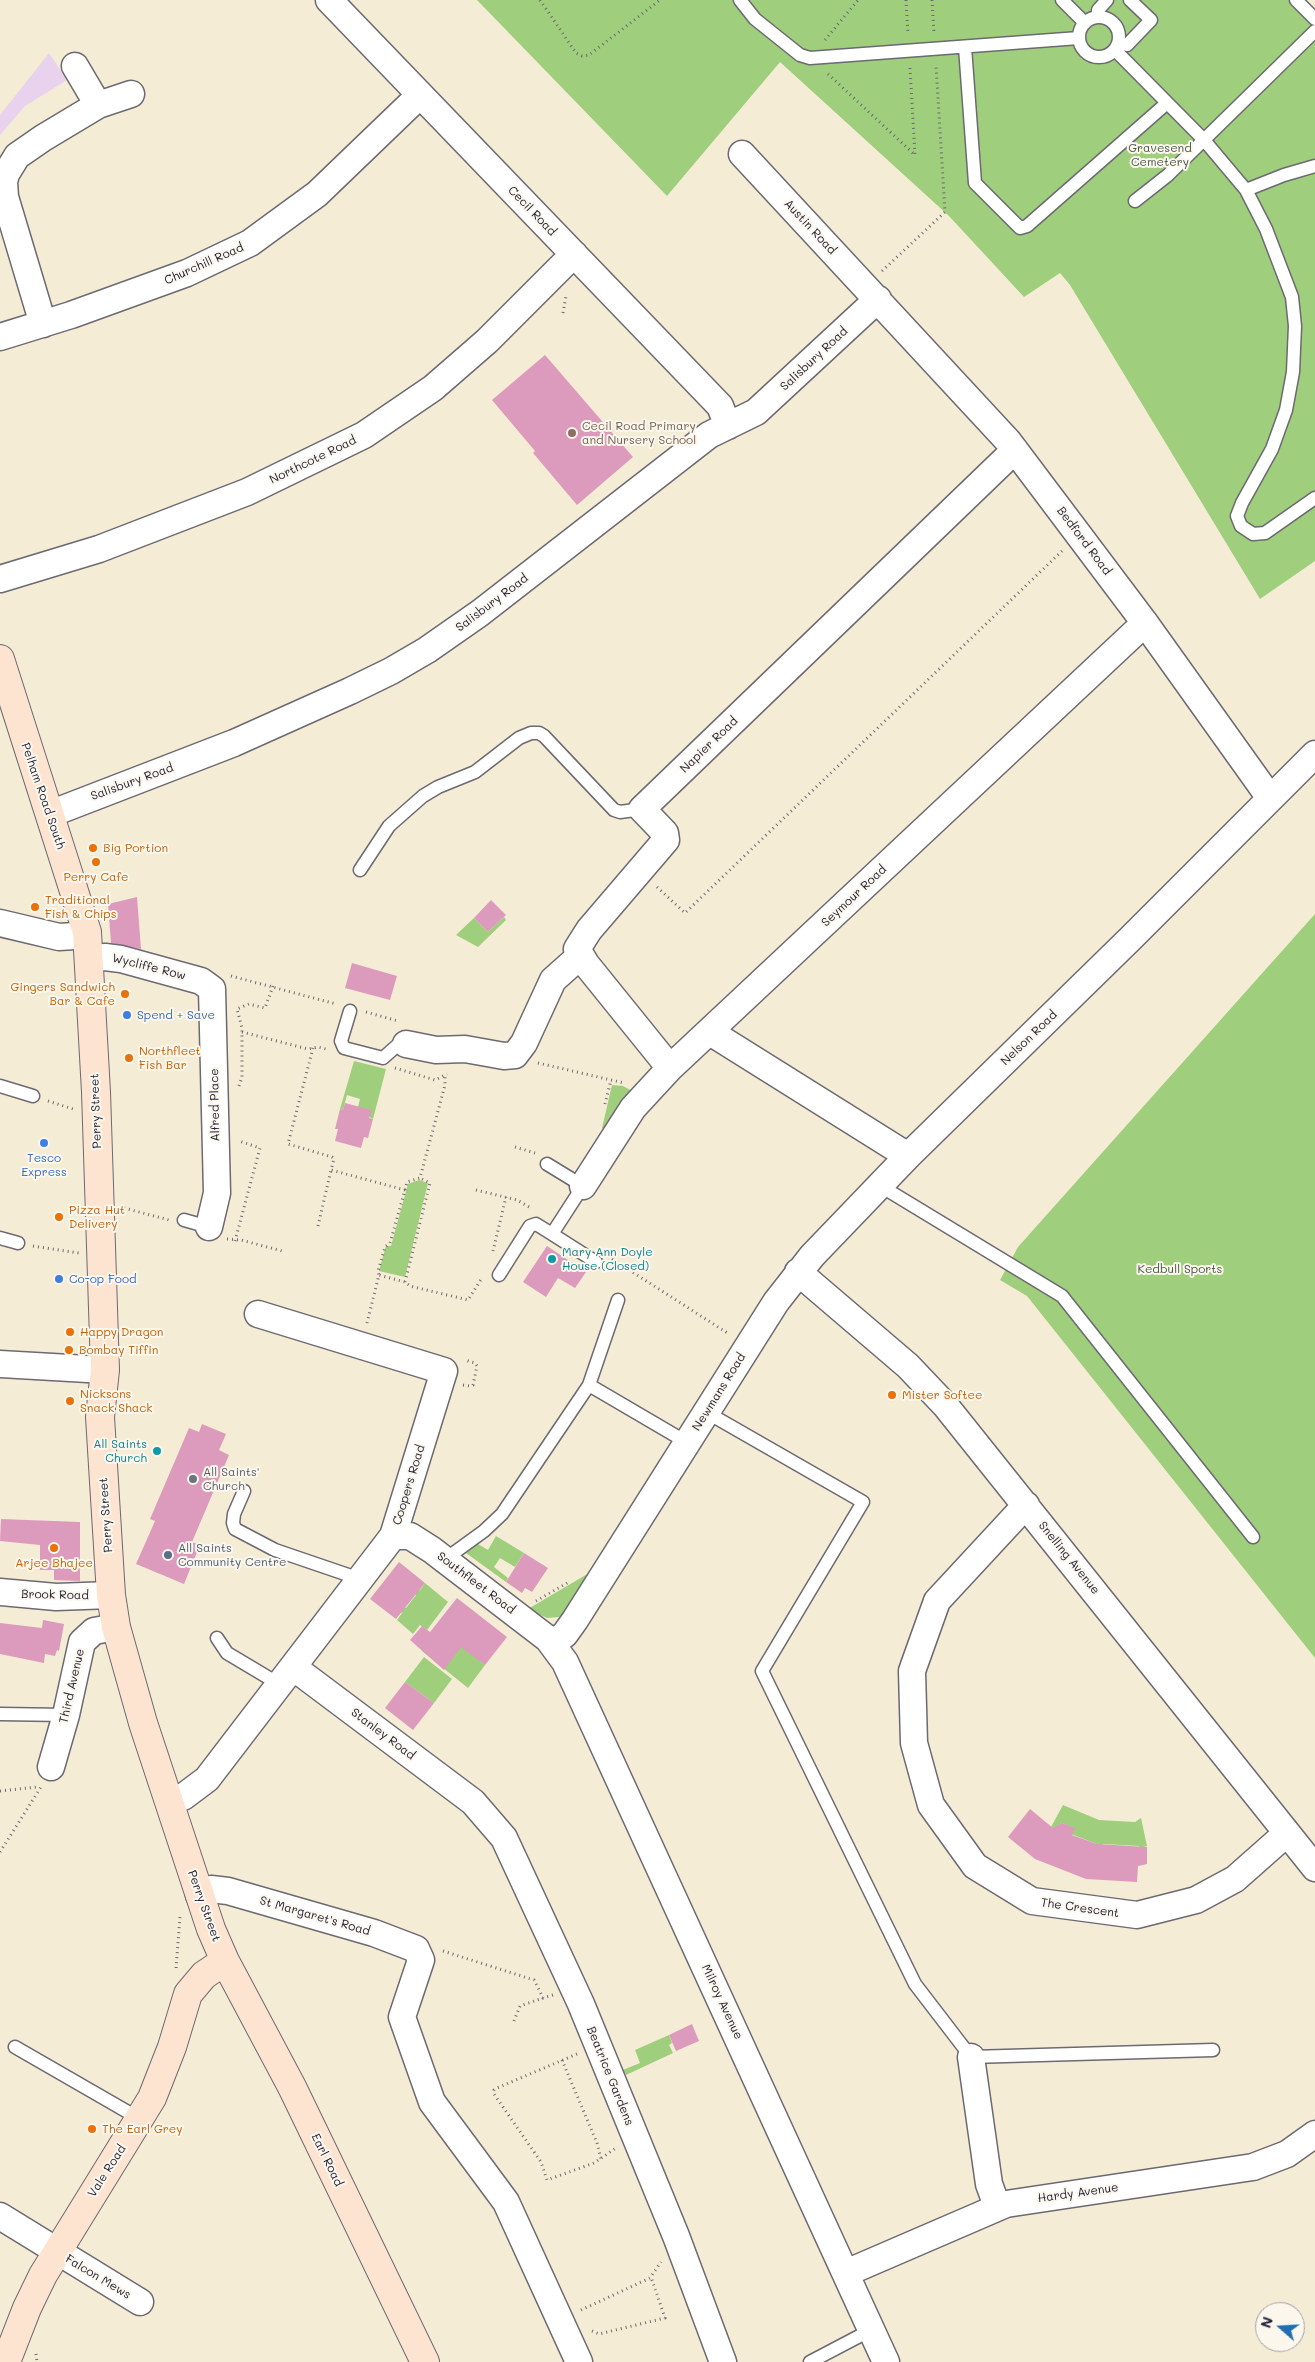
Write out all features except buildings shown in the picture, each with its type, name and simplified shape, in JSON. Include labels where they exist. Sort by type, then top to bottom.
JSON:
[{"type":"street","name":"Cecil Road","points":[[329,0],[720,406],[728,426]]},
{"type":"street","points":[[75,66],[98,104]]},
{"type":"street","points":[[43,324],[5,197],[4,182],[8,168],[17,156],[98,104],[132,94]]},
{"type":"street","name":"Churchill Road","points":[[0,338],[203,267],[250,243],[316,194],[420,95]]},
{"type":"street","name":"Austin Road","points":[[742,154],[878,299]]},
{"type":"street","name":"Northcote Road","points":[[0,579],[99,549],[247,492],[364,435],[433,388],[487,340],[574,254]]},
{"type":"street","name":"Salisbury Road","points":[[50,814],[234,744],[391,671],[426,650],[472,619],[709,435],[750,416],[762,408],[878,299]]},
{"type":"street","name":"Bedford Road","points":[[878,299],[1015,450],[1080,534],[1270,798]]},
{"type":"street","name":"Napier Road","points":[[642,810],[1015,450]]},
{"type":"street","name":"Seymour Road","points":[[583,1186],[633,1108],[670,1068],[1145,623]]},
{"type":"street","name":"Pelham Road South","points":[[0,659],[50,814],[88,945]]},
{"type":"street","name":"Nelson Road","points":[[908,1156],[1131,938],[1315,754]]},
{"type":"street","points":[[642,810],[665,833],[666,838],[640,872],[580,941],[577,949],[580,956],[670,1068]]},
{"type":"street","name":"Wycliffe Row","points":[[0,923],[58,937],[75,936],[105,957],[216,979]]},
{"type":"street","name":"Perry Street","points":[[88,945],[104,1370],[100,1417],[111,1595],[116,1627],[143,1723],[198,1894],[225,1961]]},
{"type":"street","points":[[405,1034],[436,1050],[466,1049],[504,1056],[515,1055],[524,1043],[553,980],[580,956]]},
{"type":"street","name":"Alfred Place","points":[[209,1227],[217,1193],[212,994],[216,979]]},
{"type":"street","points":[[710,1032],[908,1156]]},
{"type":"street","name":"Newmans Road","points":[[553,1644],[572,1624],[776,1302],[798,1272],[908,1156]]},
{"type":"street","name":"Snelling Avenue","points":[[798,1272],[920,1378],[945,1405],[1315,1868]]},
{"type":"street","name":"Coopers Road","points":[[169,1799],[183,1797],[207,1779],[393,1536],[444,1371],[258,1314]]},
{"type":"street","points":[[0,1364],[104,1370]]},
{"type":"street","name":"The Crescent","points":[[1026,1505],[937,1602],[912,1672],[914,1743],[931,1805],[975,1866],[1032,1901],[1137,1915],[1196,1900],[1235,1879],[1287,1833]]},
{"type":"street","name":"Southfleet Road","points":[[393,1536],[412,1537],[553,1644]]},
{"type":"street","name":"Brook Road","points":[[0,1592],[56,1597],[111,1595]]},
{"type":"street","name":"Third Avenue","points":[[46,1776],[66,1715],[82,1642],[94,1631],[116,1627]]},
{"type":"street","name":"Milroy Avenue","points":[[553,1644],[569,1668],[886,2362]]},
{"type":"street","name":"Stanley Road","points":[[286,1675],[473,1802]]},
{"type":"street","name":"Beatrice Gardens","points":[[473,1802],[504,1838],[581,2004],[676,2236],[723,2362]]},
{"type":"street","name":"St Margaret's Road","points":[[198,1894],[211,1889],[223,1890],[411,1945],[420,1954],[429,1955]]},
{"type":"street","points":[[429,1955],[402,2014],[432,2102],[506,2202],[579,2362]]},
{"type":"street","name":"Vale Road","points":[[6,2362],[27,2308],[56,2252],[140,2119],[161,2077],[188,1994],[204,1975],[225,1961]]},
{"type":"street","name":"Earl Road","points":[[225,1961],[292,2087],[425,2362]]},
{"type":"street","points":[[971,2057],[989,2184],[997,2206]]},
{"type":"street","name":"Hardy Avenue","points":[[846,2273],[997,2206],[1018,2201],[1253,2167],[1287,2154],[1315,2134]]},
{"type":"street","name":"Falcon Mews","points":[[0,2216],[140,2302]]},
{"type":"lane","points":[[740,0],[755,19],[800,54],[810,58],[1079,38]]},
{"type":"lane","points":[[1062,0],[1085,22]]},
{"type":"lane","points":[[1098,17],[1098,10],[1107,0]]},
{"type":"lane","points":[[1130,0],[1151,20],[1127,45],[1117,46],[1105,57],[1093,57],[1083,49],[1079,38],[1085,22],[1098,17],[1111,20],[1116,25],[1119,31],[1117,46],[1167,103],[1204,140],[1246,190],[1266,228],[1292,297],[1295,326],[1293,372],[1286,410],[1272,449],[1242,503],[1237,516],[1241,526],[1253,534],[1265,533],[1315,498]]},
{"type":"lane","points":[[1296,0],[1315,19]]},
{"type":"lane","points":[[1134,201],[1168,175],[1315,31]]},
{"type":"lane","points":[[965,47],[975,182],[1020,228],[1027,226],[1167,103]]},
{"type":"lane","points":[[1246,190],[1284,175],[1315,166]]},
{"type":"lane","points":[[360,870],[389,826],[423,796],[438,787],[475,772],[519,738],[530,733],[539,733],[544,736],[614,810],[620,812],[642,810]]},
{"type":"lane","points":[[350,1009],[341,1042],[342,1047],[383,1058],[400,1043],[405,1034]]},
{"type":"lane","points":[[0,1086],[33,1096]]},
{"type":"lane","points":[[545,1160],[583,1186],[552,1234]]},
{"type":"lane","points":[[879,1185],[1062,1296],[1253,1537]]},
{"type":"lane","points":[[184,1220],[209,1227]]},
{"type":"lane","points":[[499,1275],[532,1224],[600,1258]]},
{"type":"lane","points":[[0,1238],[18,1242]]},
{"type":"lane","points":[[444,1560],[484,1531],[502,1514],[589,1385],[618,1300]]},
{"type":"lane","points":[[589,1385],[688,1443]]},
{"type":"lane","points":[[706,1412],[863,1502],[762,1671],[915,1984],[971,2057],[1213,2050]]},
{"type":"lane","points":[[244,1491],[234,1514],[233,1523],[236,1529],[275,1550],[360,1579]]},
{"type":"lane","points":[[217,1638],[227,1653],[286,1675]]},
{"type":"lane","points":[[0,1714],[66,1715]]},
{"type":"lane","points":[[16,2047],[140,2119]]},
{"type":"lane","points":[[810,2362],[871,2330]]},
{"type":"path","points":[[540,0],[576,54],[582,56],[589,55],[660,0]]},
{"type":"path","points":[[858,0],[810,58],[915,155],[906,0]]},
{"type":"path","points":[[878,299],[877,275],[945,212],[932,0]]},
{"type":"path","points":[[640,872],[685,913],[1080,534]]},
{"type":"path","points":[[216,979],[273,986],[350,1009],[405,1034]]},
{"type":"path","points":[[237,1094],[242,1077],[242,1032],[237,1009],[250,1004],[265,1008],[273,986]]},
{"type":"path","points":[[242,1032],[308,1049],[333,1050],[342,1047]]},
{"type":"path","points":[[313,1048],[288,1144],[334,1159],[318,1226]]},
{"type":"path","points":[[420,1178],[445,1085],[445,1076]]},
{"type":"path","points":[[605,1106],[611,1080]]},
{"type":"path","points":[[33,1096],[80,1111]]},
{"type":"path","points":[[234,1139],[260,1148],[234,1241]]},
{"type":"path","points":[[515,1147],[545,1160]]},
{"type":"path","points":[[331,1170],[405,1190]]},
{"type":"path","points":[[361,1346],[380,1275],[378,1271],[385,1247],[390,1243],[407,1182],[420,1178],[430,1183],[405,1282]]},
{"type":"path","points":[[476,1190],[519,1201],[536,1211]]},
{"type":"path","points":[[491,1258],[506,1197]]},
{"type":"path","points":[[18,1242],[76,1253],[82,1253],[81,1244]]},
{"type":"path","points":[[600,1258],[736,1338]]},
{"type":"path","points":[[380,1275],[405,1282],[409,1285],[468,1300],[483,1277]]},
{"type":"path","points":[[532,1604],[572,1580]]},
{"type":"path","points":[[0,1791],[46,1776]]},
{"type":"path","points":[[0,1852],[33,1801]]},
{"type":"path","points":[[176,1971],[180,1914]]},
{"type":"path","points":[[429,1955],[533,1980],[539,1989]]},
{"type":"path","points":[[514,2021],[520,2006],[543,1998]]},
{"type":"path","points":[[578,2053],[497,2088],[494,2090],[494,2094],[541,2162],[548,2180],[594,2164],[614,2148],[622,2150]]},
{"type":"path","points":[[562,2060],[597,2143],[601,2159]]},
{"type":"path","points":[[584,2316],[581,2309],[651,2277],[662,2260]]},
{"type":"path","points":[[590,2330],[599,2334],[665,2318],[651,2277]]},
{"type":"path","points":[[37,2346],[37,2361]]},
{"type":"shaded area","points":[[49,53],[67,80],[25,106],[0,135],[0,115]]},
{"type":"green space","name":"Gravesend Cemetery","points":[[477,0],[1306,0],[1315,9],[1315,561],[1260,599],[1070,285],[1060,273],[1024,297],[949,216],[780,62],[667,196]]},
{"type":"green space","name":"Kedbull Sports","points":[[1315,914],[1315,1658],[1027,1296],[1000,1280],[1018,1247]]},
{"type":"green space","points":[[504,917],[506,920],[478,947],[456,935],[474,918],[488,932]]},
{"type":"green space","points":[[354,1061],[386,1069],[373,1119],[369,1117],[371,1110],[358,1107],[360,1099],[347,1095],[343,1110],[340,1109]]},
{"type":"green space","points":[[612,1085],[623,1086],[632,1091],[607,1131],[602,1128]]},
{"type":"green space","points":[[419,1180],[428,1183],[405,1277],[379,1271],[386,1246],[391,1246],[408,1184]]},
{"type":"green space","points":[[496,1536],[524,1553],[515,1567],[500,1558],[494,1567],[508,1578],[506,1582],[466,1553],[473,1541],[488,1550]]},
{"type":"green space","points":[[589,1573],[568,1612],[559,1617],[547,1618],[528,1609]]},
{"type":"green space","points":[[425,1583],[448,1602],[427,1630],[420,1625],[413,1634],[397,1620],[402,1613],[395,1607],[399,1602],[406,1608],[416,1595],[409,1589],[413,1584],[420,1590]]},
{"type":"green space","points":[[458,1633],[485,1665],[468,1688],[422,1651],[421,1644]]},
{"type":"green space","points":[[424,1657],[452,1679],[434,1703],[405,1682]]},
{"type":"green space","points":[[1063,1805],[1099,1820],[1135,1822],[1141,1818],[1147,1846],[1139,1848],[1139,1846],[1103,1844],[1102,1846],[1071,1834],[1071,1827],[1062,1823],[1054,1829],[1051,1827]]},
{"type":"green space","points":[[669,2035],[672,2043],[669,2045],[673,2053],[626,2075],[623,2070],[640,2063],[635,2050]]},
{"type":"place","name":"Cecil Road Primary and Nursery School","points":[[572,433]]},
{"type":"place","name":"Big Portion","points":[[93,848]]},
{"type":"place","name":"Perry Cafe","points":[[96,862]]},
{"type":"place","name":"Traditional Fish & Chips","points":[[35,907]]},
{"type":"place","name":"Gingers Sandwich Bar & Cafe","points":[[125,994]]},
{"type":"place","name":"Spend + Save","points":[[127,1015]]},
{"type":"place","name":"Northfleet Fish Bar","points":[[129,1058]]},
{"type":"place","name":"Tesco Express","points":[[44,1143]]},
{"type":"place","name":"Pizza Hut Delivery","points":[[59,1217]]},
{"type":"place","name":"Mary Ann Doyle House (Closed)","points":[[552,1259]]},
{"type":"place","name":"Co-op Food","points":[[59,1279]]},
{"type":"place","name":"Happy Dragon","points":[[70,1332]]},
{"type":"place","name":"Bombay Tiffin","points":[[69,1350]]},
{"type":"place","name":"Mister Softee","points":[[892,1395]]},
{"type":"place","name":"Nicksons Snack Shack","points":[[70,1401]]},
{"type":"place","name":"All Saints Church","points":[[157,1451]]},
{"type":"place","name":"All Saints' Church","points":[[193,1479]]},
{"type":"place","name":"Arjee Bhajee","points":[[54,1548]]},
{"type":"place","name":"All Saints Community Centre","points":[[168,1555]]},
{"type":"place","name":"The Earl Grey","points":[[92,2129]]}]
